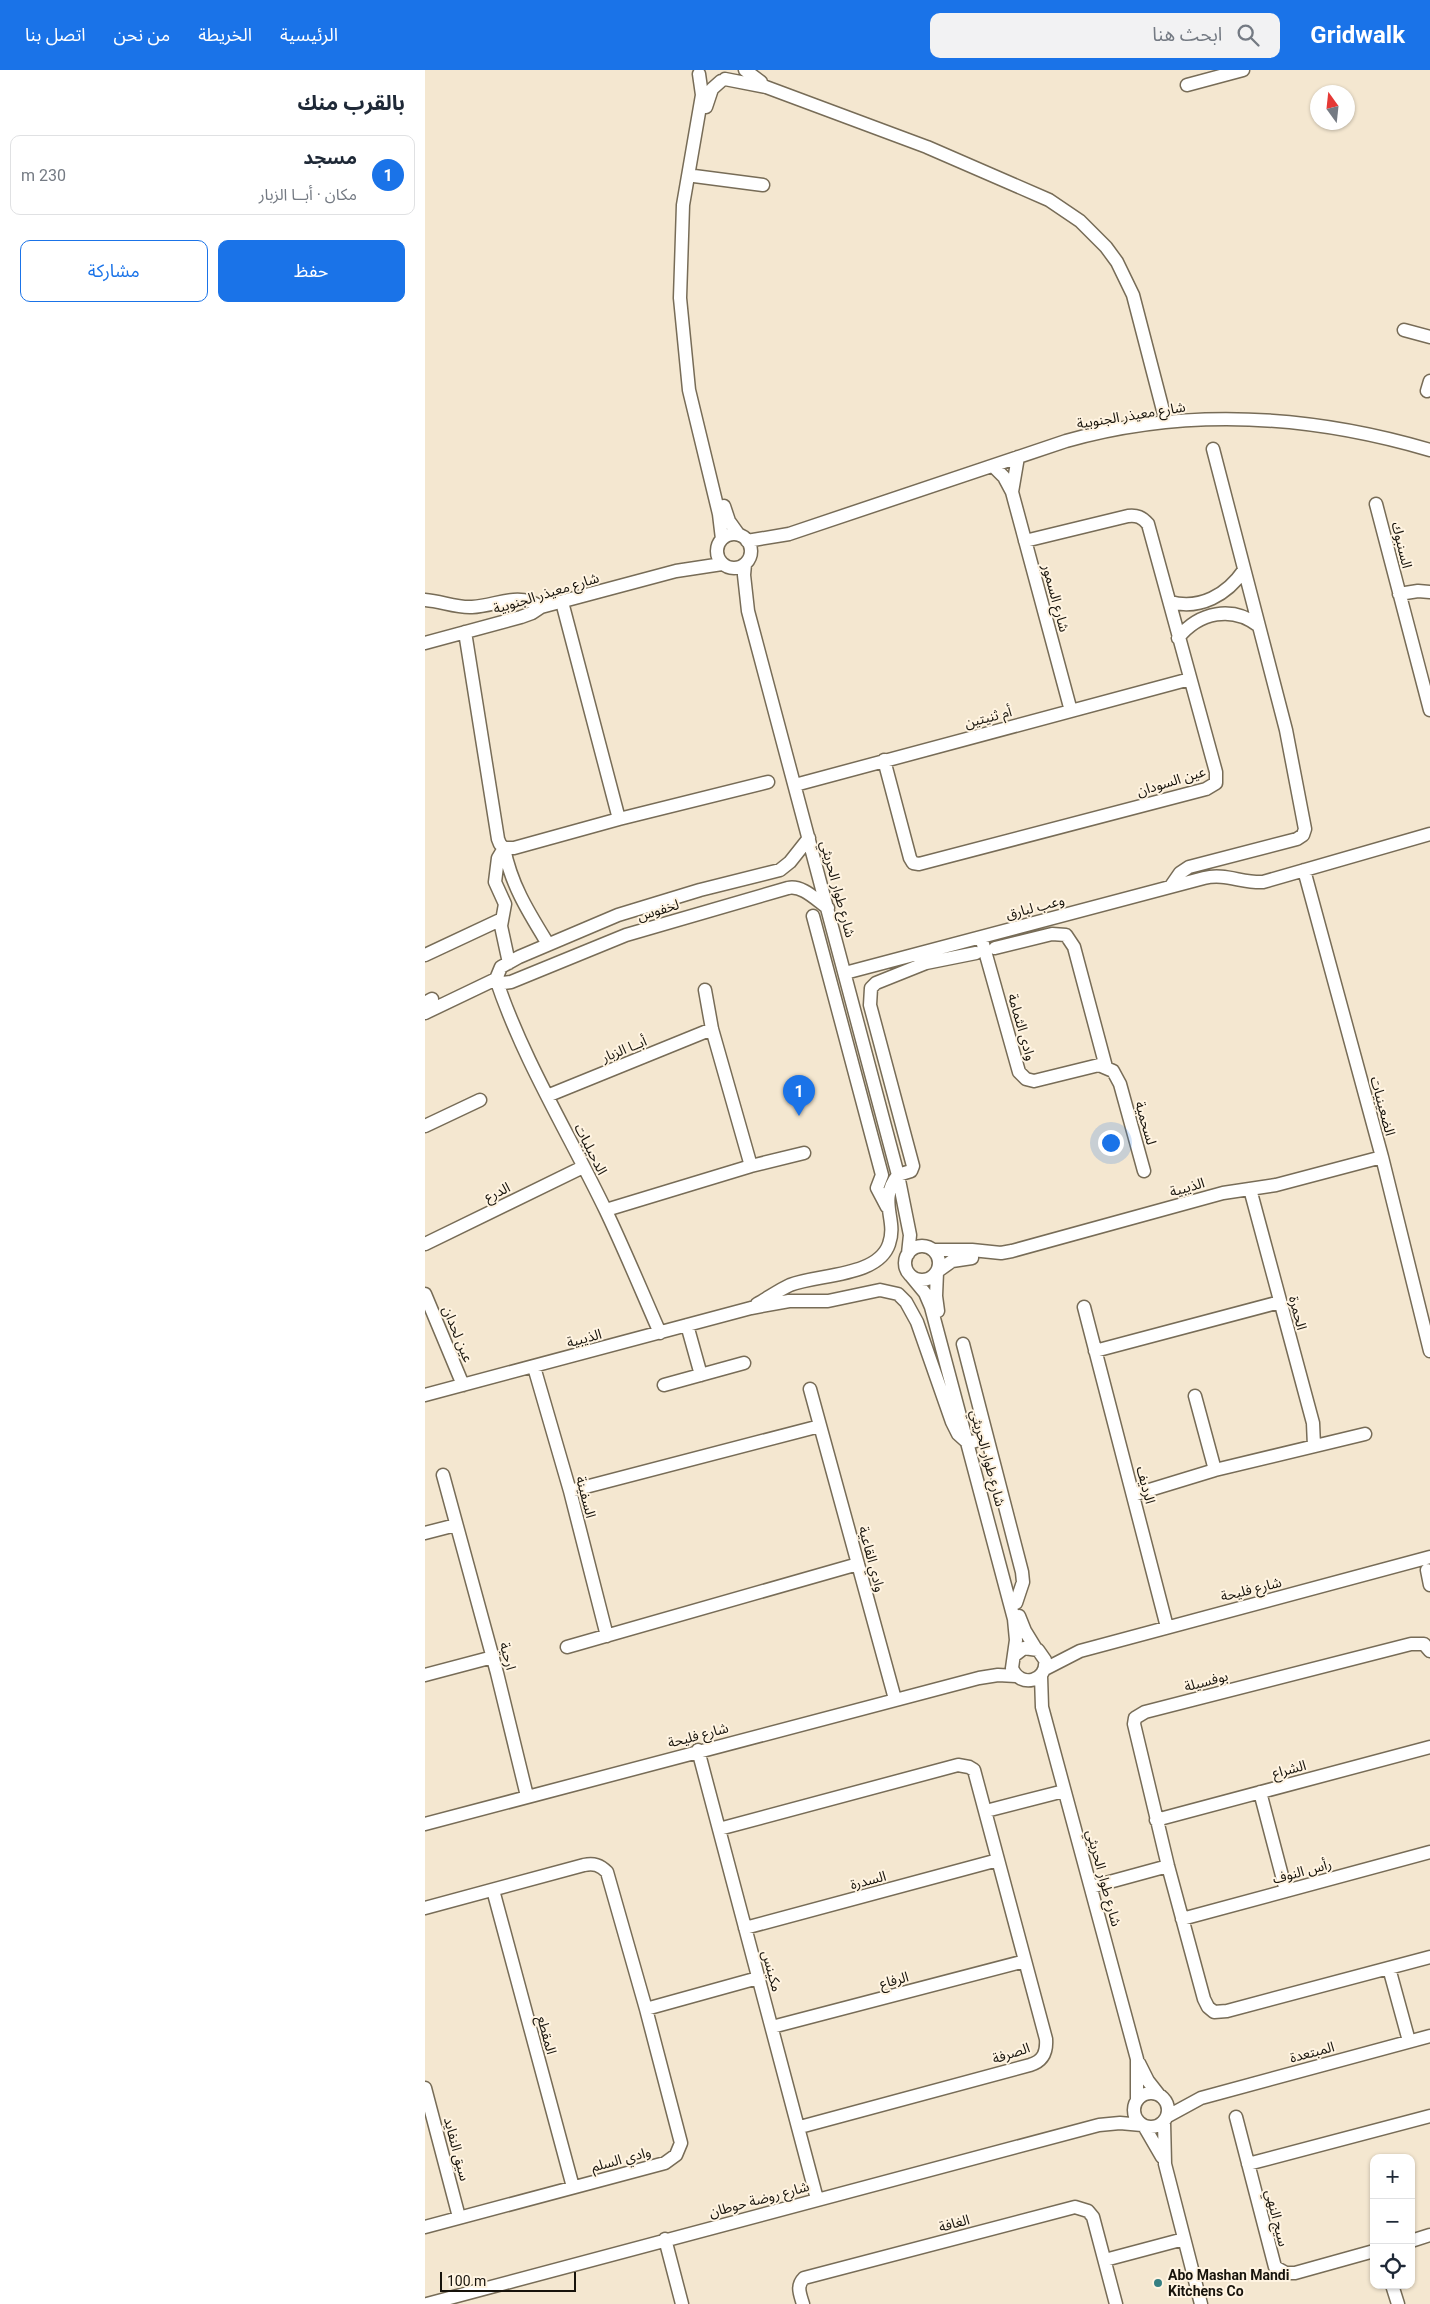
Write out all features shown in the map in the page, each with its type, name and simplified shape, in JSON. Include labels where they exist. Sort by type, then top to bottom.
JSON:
[{"type":"street","points":[[745,70],[766,87]]},
{"type":"street","points":[[1187,84],[1243,70]]},
{"type":"street","points":[[698,72],[702,95],[683,205],[679,298],[689,390],[719,514],[717,557],[724,565],[737,568],[747,561],[751,552],[743,538],[733,528],[725,509],[701,418],[691,358],[687,267],[701,128],[712,89],[727,77]]},
{"type":"street","points":[[698,72],[707,80],[727,77],[766,87],[940,152],[1049,200],[1080,221],[1093,233],[1117,262],[1133,295],[1166,422]]},
{"type":"street","points":[[695,176],[763,185]]},
{"type":"street","points":[[1404,330],[1430,337]]},
{"type":"street","name":"شارع معيذر الجنوبية","points":[[747,561],[768,545],[789,534],[1018,457],[1087,435],[1166,422],[1247,419],[1300,422],[1389,438],[1430,450]]},
{"type":"street","points":[[1171,886],[1180,873],[1189,867],[1297,838],[1303,835],[1305,829],[1286,730],[1213,449]]},
{"type":"street","name":"شارع السمور","points":[[1012,492],[1018,457]]},
{"type":"street","name":"شارع السمور","points":[[993,466],[1004,478],[1012,492],[1071,711]]},
{"type":"street","name":"السنبوك","points":[[1376,504],[1430,710]]},
{"type":"street","name":"عين السودان","points":[[884,760],[910,858],[913,863],[919,864],[1207,789],[1212,787],[1218,778],[1148,524],[1143,518],[1135,515],[1127,516],[1025,541]]},
{"type":"street","name":"شارع معيذر الجنوبية","points":[[743,538],[789,534]]},
{"type":"street","points":[[719,544],[729,535],[743,538]]},
{"type":"street","name":"شارع معيذر الجنوبية","points":[[425,643],[521,617],[541,607],[676,571],[697,562],[719,544]]},
{"type":"street","name":"شارع طوار الحريثي","points":[[747,561],[745,584],[748,611],[888,1136],[919,1232],[932,1249]]},
{"type":"street","name":"شارع معيذر الجنوبية","points":[[676,571],[724,565]]},
{"type":"street","name":"شارع طوار الحريثي","points":[[724,565],[748,611]]},
{"type":"street","points":[[1170,602],[1192,604],[1207,601],[1228,588],[1244,570]]},
{"type":"street","points":[[1399,594],[1430,592]]},
{"type":"street","points":[[425,600],[472,607],[507,600],[525,599],[541,607]]},
{"type":"street","points":[[1207,601],[1211,615]]},
{"type":"street","points":[[562,602],[619,819]]},
{"type":"street","points":[[1178,638],[1193,624],[1211,615],[1226,613],[1240,615],[1259,626]]},
{"type":"street","points":[[465,632],[498,839],[504,848],[507,866],[515,888],[548,944]]},
{"type":"street","name":"أم ثنيتين","points":[[795,785],[1190,679]]},
{"type":"street","points":[[504,848],[514,848],[619,819],[768,782]]},
{"type":"street","name":"وعب لبارق","points":[[845,973],[1211,876],[1233,877],[1285,874],[1430,834]]},
{"type":"street","name":"لخفوس","points":[[425,1013],[496,979],[501,967],[548,944],[645,906],[700,890],[776,872],[790,862],[809,838]]},
{"type":"street","points":[[504,848],[498,858],[495,882],[505,904],[502,934],[509,963]]},
{"type":"street","name":"الضعينيات","points":[[1304,870],[1381,1157],[1430,1351]]},
{"type":"street","name":"لخفوس","points":[[496,979],[503,982],[511,982],[627,935],[788,888],[796,887],[803,890],[828,908]]},
{"type":"street","points":[[813,916],[882,1175],[877,1188],[887,1207]]},
{"type":"street","points":[[425,955],[502,919]]},
{"type":"street","points":[[995,948],[1052,934],[1066,934],[1074,948],[1107,1067]]},
{"type":"street","name":"وادى الثمامة","points":[[981,937],[1019,1072],[1026,1078],[1034,1081],[1092,1066],[1107,1067]]},
{"type":"street","points":[[888,1136],[904,1132],[870,1004],[871,988],[885,978],[927,963],[976,953]]},
{"type":"street","name":"الدحيليات","points":[[496,979],[505,1007],[547,1096],[606,1210],[661,1333]]},
{"type":"street","points":[[705,990],[712,1029],[751,1166]]},
{"type":"street","name":"أبــا الزبار","points":[[547,1096],[712,1029]]},
{"type":"street","name":"لسحمية","points":[[1107,1067],[1113,1071],[1120,1084],[1144,1170]]},
{"type":"street","points":[[878,1097],[893,1093]]},
{"type":"street","points":[[425,1126],[480,1100]]},
{"type":"street","name":"الذيبية","points":[[751,1308],[785,1287],[864,1267],[879,1260],[887,1250],[891,1238],[887,1207],[889,1193],[899,1174],[911,1171],[913,1166],[904,1132]]},
{"type":"street","points":[[606,1210],[751,1166],[804,1153]]},
{"type":"street","name":"الذيبية","points":[[937,1272],[957,1259],[988,1257],[1223,1193],[1276,1185],[1381,1157]]},
{"type":"street","name":"الدرع","points":[[425,1244],[583,1167]]},
{"type":"street","name":"شارع طوار الحريثي","points":[[899,1174],[910,1235],[908,1254]]},
{"type":"street","name":"الحمرة","points":[[1250,1189],[1313,1423],[1314,1446]]},
{"type":"street","points":[[920,1246],[932,1249],[940,1262],[937,1272],[925,1280],[911,1276],[905,1263],[908,1254],[920,1246]]},
{"type":"street","name":"الذيبية","points":[[932,1249],[1001,1253]]},
{"type":"street","name":"شارع طوار الحريثي","points":[[937,1272],[937,1304],[1014,1619],[1016,1633],[1013,1657]]},
{"type":"street","name":"شارع طوار الحريثي","points":[[911,1276],[921,1287],[931,1307],[1016,1603],[1025,1631],[1038,1650]]},
{"type":"street","points":[[785,1287],[785,1293],[789,1301]]},
{"type":"street","name":"الذيبية","points":[[425,1395],[751,1308],[789,1301],[828,1301],[880,1290],[897,1294],[906,1302],[920,1330],[955,1428],[971,1442]]},
{"type":"street","name":"عين لحدان","points":[[425,1294],[463,1385]]},
{"type":"street","points":[[1095,1352],[1280,1302]]},
{"type":"street","name":"الرديف","points":[[1083,1307],[1167,1626]]},
{"type":"street","points":[[687,1325],[701,1375]]},
{"type":"street","points":[[963,1344],[1022,1572],[1023,1582],[1016,1603]]},
{"type":"street","points":[[664,1385],[744,1363]]},
{"type":"street","name":"السفينة","points":[[534,1366],[607,1636]]},
{"type":"street","name":"وادي القاعية","points":[[810,1389],[895,1699]]},
{"type":"street","points":[[1195,1396],[1215,1470]]},
{"type":"street","points":[[569,1491],[820,1426]]},
{"type":"street","points":[[1133,1495],[1215,1470],[1365,1434]]},
{"type":"street","points":[[971,1442],[987,1438]]},
{"type":"street","name":"ارحية","points":[[443,1474],[493,1657],[527,1796]]},
{"type":"street","points":[[425,1533],[456,1525]]},
{"type":"street","name":"شارع فليحة","points":[[1043,1673],[1080,1651],[1167,1626],[1430,1557]]},
{"type":"street","points":[[567,1647],[858,1564]]},
{"type":"street","points":[[1427,1570],[1430,1585]]},
{"type":"street","name":"بوفسيلة","points":[[1429,1647],[1411,1644],[1140,1714],[1135,1718],[1134,1730],[1204,1999],[1208,2007],[1214,2012],[1227,2011],[1430,1957]]},
{"type":"street","points":[[1024,1648],[1038,1650],[1045,1660],[1043,1673],[1033,1681],[1020,1678],[1012,1668],[1013,1657],[1024,1648]]},
{"type":"street","name":"شارع فليحة","points":[[1038,1650],[1080,1651]]},
{"type":"street","points":[[425,1675],[493,1657]]},
{"type":"street","name":"شارع فليحة","points":[[979,1678],[1013,1657]]},
{"type":"street","name":"شارع طوار الحريثي","points":[[1042,1707],[1043,1673]]},
{"type":"street","name":"شارع فليحة","points":[[425,1824],[698,1750],[979,1678],[998,1675],[1020,1678]]},
{"type":"street","name":"شارع طوار الحريثي","points":[[1020,1678],[1033,1691],[1042,1707],[1137,2058],[1149,2081],[1162,2097]]},
{"type":"street","name":"الشراع","points":[[1156,1820],[1430,1748]]},
{"type":"street","name":"مكينس","points":[[698,1750],[817,2199]]},
{"type":"street","name":"الصرفة","points":[[719,1829],[958,1765],[974,1770],[986,1811],[1046,2039],[1047,2048],[1044,2056],[1038,2062],[799,2127]]},
{"type":"street","points":[[986,1811],[1064,1790]]},
{"type":"street","points":[[1260,1792],[1286,1891]]},
{"type":"street","name":"رأس النوف","points":[[1182,1918],[1430,1852]]},
{"type":"street","name":"السدرة","points":[[745,1928],[998,1860]]},
{"type":"street","name":"وادي السلم","points":[[425,1908],[585,1865],[601,1866],[611,1879],[680,2136],[679,2150],[676,2156],[665,2163],[425,2227]]},
{"type":"street","points":[[1091,1887],[1168,1866]]},
{"type":"street","name":"المقطع","points":[[493,1890],[573,2187]]},
{"type":"street","name":"الرفاع","points":[[772,2027],[1025,1961]]},
{"type":"street","points":[[1389,1968],[1409,2041]]},
{"type":"street","points":[[646,2009],[759,1978]]},
{"type":"street","name":"المبتعدة","points":[[1166,2119],[1201,2098],[1430,2036]]},
{"type":"street","name":"شارع طوار الحريثي","points":[[1136,2102],[1137,2058]]},
{"type":"street","name":"سيق النفايد","points":[[425,2088],[459,2217]]},
{"type":"street","points":[[1165,2164],[1168,2107],[1162,2097],[1147,2093],[1136,2102],[1134,2116],[1143,2126],[1165,2164],[1201,2304]]},
{"type":"street","name":"المبتعدة","points":[[1162,2097],[1201,2098]]},
{"type":"street","name":"شارع روضة حوطان","points":[[1099,2125],[1118,2116],[1136,2102]]},
{"type":"street","points":[[1248,2164],[1430,2116]]},
{"type":"street","name":"سيج النهي","points":[[1236,2117],[1275,2267],[1280,2271],[1295,2274],[1370,2252]]},
{"type":"street","points":[[1143,2126],[1155,2127],[1166,2119]]},
{"type":"street","name":"شارع روضة حوطان","points":[[427,2304],[1099,2125],[1120,2123],[1143,2126]]},
{"type":"street","name":"الغافة","points":[[803,2304],[798,2288],[804,2278],[1075,2207],[1088,2211],[1093,2216],[1116,2304]]},
{"type":"street","points":[[1415,2239],[1430,2235]]},
{"type":"street","points":[[1105,2260],[1185,2239]]},
{"type":"street","points":[[665,2240],[682,2304]]},
{"type":"street","points":[[1393,2289],[1398,2304]]},
{"type":"place","name":"مسجد","points":[[799,1116]]},
{"type":"place","name":"Abo Mashan Mandi Kitchens Co","points":[[1158,2283]]}]
